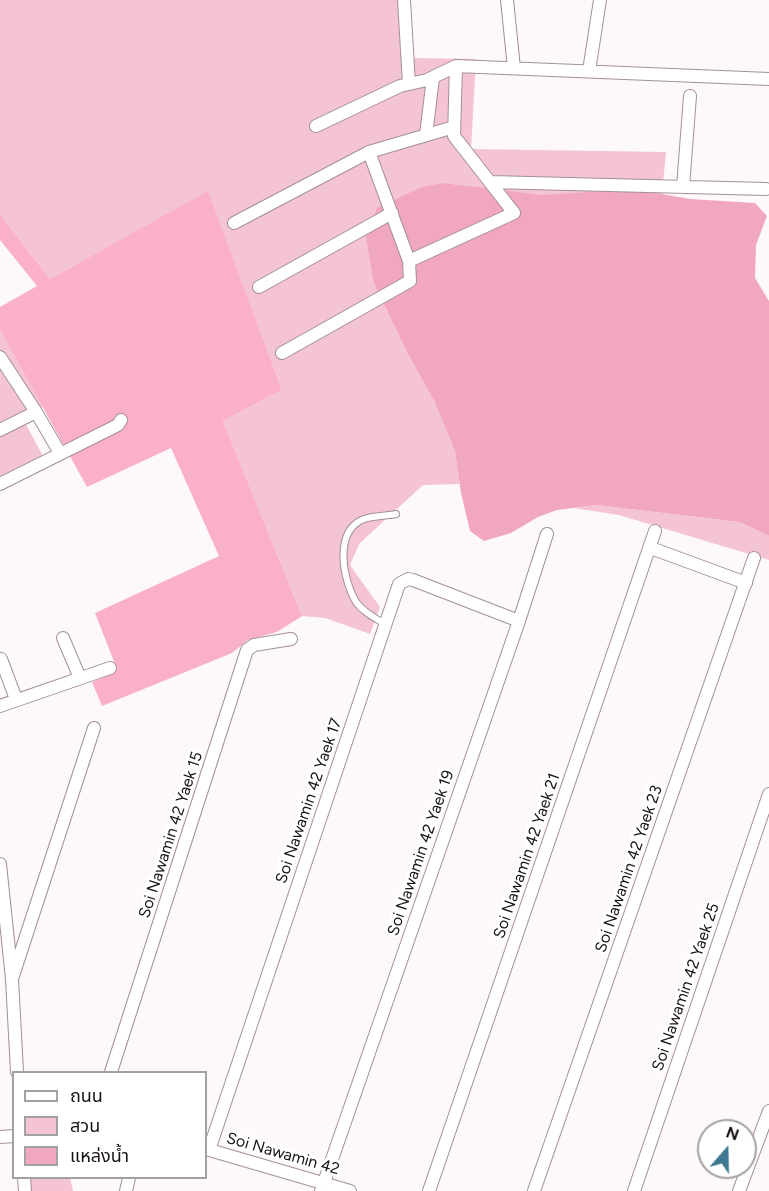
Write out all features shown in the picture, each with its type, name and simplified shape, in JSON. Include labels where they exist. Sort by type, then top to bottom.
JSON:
[{"type":"street","points":[[404,0],[409,84]]},
{"type":"street","points":[[507,0],[514,68]]},
{"type":"street","points":[[589,71],[600,0]]},
{"type":"street","points":[[316,126],[400,86],[433,78],[456,66],[769,79]]},
{"type":"street","points":[[409,261],[514,213],[454,136],[456,66]]},
{"type":"street","points":[[426,135],[433,78]]},
{"type":"street","points":[[683,187],[690,96]]},
{"type":"street","points":[[234,224],[369,152],[454,127]]},
{"type":"street","points":[[282,353],[410,281],[409,261],[369,152]]},
{"type":"street","points":[[490,182],[766,189]]},
{"type":"street","points":[[259,287],[392,213]]},
{"type":"street","points":[[0,357],[60,453]]},
{"type":"street","points":[[0,429],[36,412]]},
{"type":"street","points":[[0,484],[118,424],[121,420]]},
{"type":"street","name":"Soi Nawamin 42 Yaek 21","points":[[429,1191],[655,531]]},
{"type":"street","name":"Soi Nawamin 42 Yaek 19","points":[[323,1187],[547,534]]},
{"type":"street","points":[[651,548],[746,583]]},
{"type":"street","name":"Soi Nawamin 42 Yaek 23","points":[[534,1191],[754,558]]},
{"type":"street","name":"Soi Nawamin 42 Yaek 17","points":[[207,1149],[399,584],[408,579],[519,621]]},
{"type":"street","points":[[63,638],[80,678]]},
{"type":"street","name":"Soi Nawamin 42 Yaek 15","points":[[111,1071],[248,650],[254,645],[291,639]]},
{"type":"street","points":[[1,659],[16,699]]},
{"type":"street","points":[[0,706],[110,668]]},
{"type":"street","points":[[12,979],[94,728]]},
{"type":"street","name":"Soi Nawamin 42 Yaek 25","points":[[634,1191],[769,794]]},
{"type":"street","points":[[0,864],[12,979],[17,1071]]},
{"type":"street","points":[[739,1191],[769,1111]]},
{"type":"street","name":"Soi Nawamin 42","points":[[207,1149],[323,1187],[350,1191]]},
{"type":"lane","points":[[386,624],[372,617],[357,604],[346,583],[344,556],[351,529],[363,519],[396,514]]},
{"type":"green space","points":[[0,0],[410,0],[412,58],[476,59],[471,149],[666,152],[662,194],[617,192],[541,195],[444,183],[374,284],[434,401],[455,451],[460,484],[423,485],[359,544],[350,565],[380,607],[370,634],[325,618],[302,616],[223,421],[282,390],[208,192],[50,279],[0,214]]},
{"type":"green space","points":[[0,330],[43,407],[21,415],[44,458],[0,480]]},
{"type":"green space","points":[[596,505],[739,522],[769,536],[769,560],[619,515],[574,508]]},
{"type":"green space","points":[[18,1179],[70,1179],[73,1191],[19,1191]]},
{"type":"shaded area","points":[[208,191],[282,390],[223,421],[302,616],[277,632],[248,640],[232,653],[102,706],[92,682],[116,672],[95,613],[219,556],[171,448],[87,487],[0,330],[0,307],[37,286],[0,240],[0,214],[50,279]]},
{"type":"water","points":[[444,183],[541,195],[650,192],[690,199],[755,203],[767,216],[756,245],[755,278],[769,301],[769,536],[739,522],[596,505],[557,510],[538,517],[511,533],[484,541],[470,531],[461,493],[455,451],[434,401],[374,284],[366,237],[377,208],[422,187]]}]
